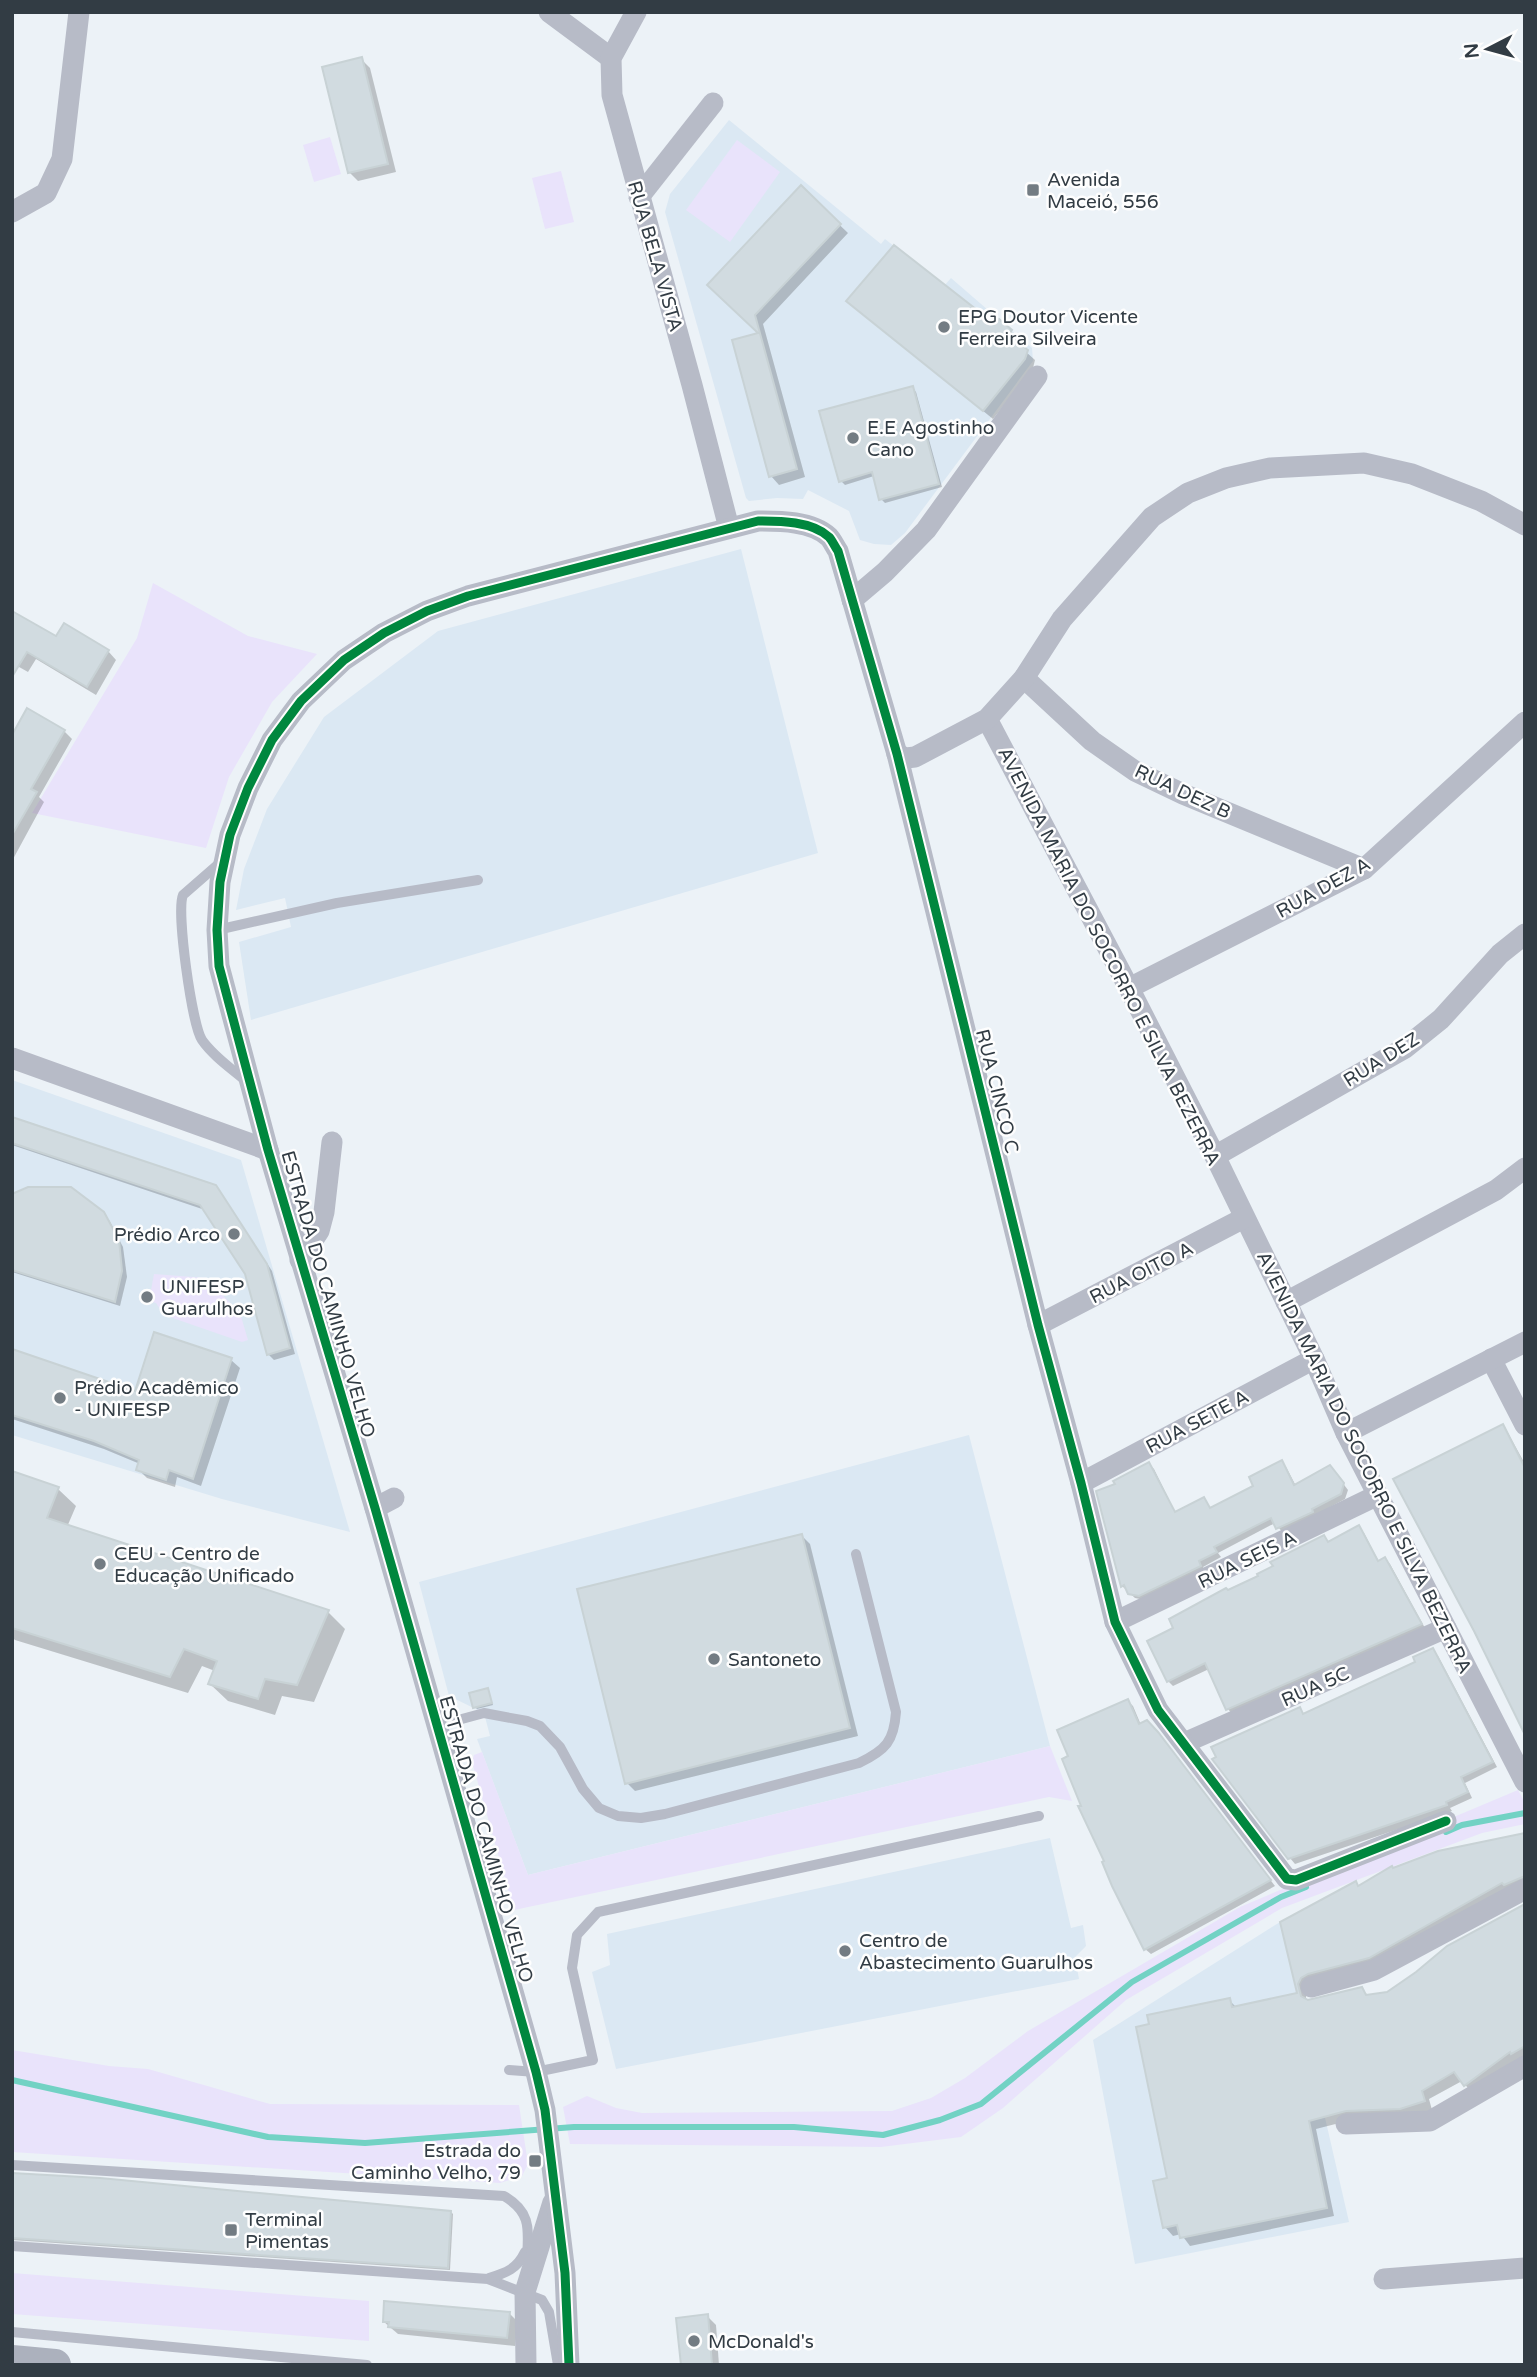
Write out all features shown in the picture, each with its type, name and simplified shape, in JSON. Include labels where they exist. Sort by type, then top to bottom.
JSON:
[{"type":"main road","points":[[12,2361],[55,2365]]},
{"type":"street","points":[[12,212],[46,193],[62,159],[79,12]]},
{"type":"street","points":[[549,12],[611,58],[636,12]]},
{"type":"street","name":"RUA BELA VISTA","points":[[611,58],[612,95],[729,528]]},
{"type":"street","points":[[639,197],[713,103]]},
{"type":"street","points":[[852,600],[886,572],[926,530],[1037,376]]},
{"type":"street","points":[[897,754],[906,758],[915,757],[987,719],[1024,678],[1062,619],[1152,517],[1188,492],[1226,478],[1270,468],[1364,463],[1412,474],[1481,500],[1525,525]]},
{"type":"street","name":"RUA CINCO C","points":[[729,528],[758,521],[784,521],[815,529],[829,537],[838,551],[897,754],[1038,1325],[1115,1622],[1158,1710],[1282,1875],[1290,1880],[1296,1880],[1446,1821]]},
{"type":"street","name":"ESTRADA DO CAMINHO VELHO","points":[[569,2365],[565,2273],[545,2110],[375,1508],[268,1150],[219,966],[217,930],[220,882],[230,835],[248,788],[272,740],[301,701],[344,660],[384,633],[427,611],[468,596],[729,528]]},
{"type":"street","name":"RUA DEZ B","points":[[1024,678],[1092,740],[1135,771],[1183,794],[1364,869]]},
{"type":"street","name":"AVENIDA MARIA DO SOCORRO E SILVA BEZERRA","points":[[987,719],[1215,1156],[1314,1359],[1346,1433],[1525,1782]]},
{"type":"street","name":"RUA DEZ A","points":[[1129,988],[1364,869],[1525,722]]},
{"type":"street","name":"RUA DEZ","points":[[1215,1156],[1405,1048],[1441,1019],[1500,954],[1525,934]]},
{"type":"street","points":[[12,1058],[268,1150]]},
{"type":"street","points":[[300,1260],[319,1231],[324,1212],[332,1142]]},
{"type":"street","points":[[1286,1302],[1496,1190],[1525,1168]]},
{"type":"street","name":"RUA OITO A","points":[[1038,1325],[1244,1218]]},
{"type":"street","points":[[1346,1433],[1525,1342]]},
{"type":"street","name":"RUA SETE A","points":[[1081,1483],[1314,1359]]},
{"type":"street","points":[[1490,1359],[1525,1425]]},
{"type":"street","name":"RUA SEIS A","points":[[1115,1622],[1378,1495]]},
{"type":"street","points":[[375,1508],[394,1498]]},
{"type":"street","name":"RUA 5C","points":[[1184,1743],[1446,1628]]},
{"type":"street","points":[[1311,1987],[1374,1970],[1525,1889]]},
{"type":"street","points":[[1346,2124],[1430,2121],[1525,2066]]},
{"type":"street","name":"ESTRADA DO CAMINHO VELHO","points":[[526,2365],[526,2292],[555,2197]]},
{"type":"street","points":[[1384,2279],[1525,2268]]},
{"type":"lane","points":[[225,859],[183,895],[180,901],[182,932],[198,1033],[208,1047],[251,1085]]},
{"type":"lane","points":[[217,930],[337,903],[478,880]]},
{"type":"lane","points":[[436,1726],[484,1713],[540,1726],[560,1747],[583,1789],[599,1808],[618,1815],[641,1818],[859,1763],[884,1748],[895,1733],[896,1712],[856,1554]]},
{"type":"lane","points":[[509,2070],[536,2072],[593,2060],[572,1968],[577,1935],[598,1912],[1039,1816]]},
{"type":"lane","points":[[12,2165],[504,2196],[516,2203],[525,2215],[528,2229],[526,2292]]},
{"type":"lane","points":[[488,2279],[509,2272],[520,2263],[526,2251],[528,2229]]},
{"type":"lane","points":[[12,2246],[488,2279],[542,2300],[549,2312],[558,2365]]},
{"type":"lane","points":[[12,2332],[367,2365]]},
{"type":"shaded area","points":[[729,120],[881,244],[885,239],[944,286],[951,278],[1032,348],[1033,361],[905,533],[891,545],[860,540],[849,511],[808,490],[803,499],[749,501],[746,498],[665,212],[670,194]]},
{"type":"shaded area","points":[[330,137],[341,174],[314,182],[303,145]]},
{"type":"shaded area","points":[[737,140],[780,172],[730,242],[686,210]]},
{"type":"shaded area","points":[[561,171],[574,222],[545,229],[532,178]]},
{"type":"shaded area","points":[[741,549],[818,853],[251,1020],[239,942],[291,927],[285,898],[236,910],[244,869],[267,809],[324,717],[438,631]]},
{"type":"shaded area","points":[[153,583],[248,636],[317,654],[272,702],[229,777],[206,848],[32,813],[137,638]]},
{"type":"shaded area","name":"UNIFESP Guarulhos","points":[[12,1080],[241,1160],[350,1532],[222,1499],[12,1435]]},
{"type":"shaded area","points":[[154,1274],[206,1278],[240,1313],[248,1340],[242,1342],[164,1315],[156,1303],[149,1301]]},
{"type":"shaded area","points":[[969,1435],[1050,1746],[528,1875],[477,1739],[490,1736],[484,1713],[449,1696],[419,1582]]},
{"type":"shaded area","points":[[1050,1746],[1072,1801],[1049,1797],[514,1910],[472,1762],[474,1755],[482,1752],[528,1875]]},
{"type":"shaded area","points":[[1518,1790],[1525,1803],[1525,1824],[1482,1833],[1282,1908],[1126,2000],[1003,2108],[961,2137],[881,2147],[570,2144],[563,2107],[587,2096],[616,2108],[642,2113],[892,2111],[931,2098],[965,2078],[1028,2031],[1240,1907]]},
{"type":"shaded area","name":"Centro de Abastecimento Guarulhos","points":[[1050,1838],[1071,1928],[1083,1925],[1086,1946],[1075,1957],[1079,1979],[616,2069],[592,1972],[610,1965],[607,1934]]},
{"type":"shaded area","points":[[1280,1922],[1349,2222],[1135,2264],[1093,2040]]},
{"type":"shaded area","points":[[12,2050],[109,2066],[148,2069],[270,2104],[519,2105],[528,2164],[522,2176],[500,2183],[12,2152]]},
{"type":"shaded area","points":[[12,2273],[369,2301],[369,2341],[12,2314]]},
{"type":"building","points":[[362,57],[388,164],[348,173],[322,67]]},
{"type":"building","points":[[801,185],[841,224],[755,315],[797,469],[769,477],[732,340],[758,333],[707,285]]},
{"type":"building","name":"EPG Doutor Vicente Ferreira Silveira","points":[[894,245],[995,324],[999,319],[1012,330],[1008,335],[1028,350],[1025,359],[983,411],[846,301]]},
{"type":"building","points":[[913,386],[939,484],[879,500],[872,472],[839,482],[819,411]]},
{"type":"building","points":[[12,611],[56,636],[64,623],[109,650],[87,687],[27,652],[12,677]]},
{"type":"building","points":[[27,708],[65,730],[31,789],[37,792],[12,835],[12,735]]},
{"type":"building","name":"Prédio Arco","points":[[12,1117],[216,1185],[267,1264],[290,1348],[267,1355],[245,1274],[200,1205],[12,1143]]},
{"type":"building","points":[[28,1187],[71,1187],[104,1212],[119,1240],[122,1271],[115,1302],[12,1270],[12,1194]]},
{"type":"building","name":"Prédio Acadêmico - UNIFESP","points":[[154,1332],[232,1358],[193,1479],[169,1470],[166,1480],[136,1470],[139,1460],[94,1441],[12,1415],[12,1349],[135,1391]]},
{"type":"building","points":[[1503,1424],[1525,1468],[1525,1735],[1474,1631],[1393,1479]]},
{"type":"building","points":[[1282,1460],[1294,1485],[1330,1465],[1344,1483],[1341,1494],[1312,1509],[1313,1512],[1276,1529],[1271,1518],[1214,1547],[1217,1552],[1199,1561],[1201,1566],[1139,1596],[1128,1594],[1124,1585],[1121,1587],[1096,1491],[1115,1484],[1113,1481],[1149,1462],[1175,1512],[1204,1497],[1210,1508],[1253,1486],[1249,1477]]},
{"type":"building","name":"CEU - Centro de Educação Unificado","points":[[12,1471],[59,1487],[47,1518],[329,1610],[297,1685],[265,1679],[258,1699],[208,1684],[217,1661],[184,1649],[170,1677],[12,1628]]},
{"type":"building","points":[[1359,1525],[1378,1561],[1385,1557],[1422,1624],[1226,1710],[1205,1663],[1167,1682],[1147,1641],[1173,1628],[1169,1619],[1226,1588],[1228,1590],[1258,1576],[1257,1574],[1273,1566],[1270,1562],[1324,1535],[1328,1542]]},
{"type":"building","name":"Santoneto","points":[[802,1534],[850,1728],[625,1784],[577,1589]]},
{"type":"building","points":[[1433,1648],[1493,1762],[1461,1777],[1468,1792],[1446,1802],[1447,1805],[1288,1859],[1212,1759],[1216,1757],[1211,1747],[1300,1707],[1303,1714],[1415,1662],[1413,1657]]},
{"type":"building","points":[[488,1688],[492,1703],[473,1708],[469,1693]]},
{"type":"building","points":[[1128,1699],[1139,1724],[1147,1720],[1158,1732],[1271,1880],[1144,1950],[1112,1886],[1102,1862],[1104,1861],[1078,1806],[1081,1806],[1062,1759],[1068,1756],[1057,1730]]},
{"type":"building","points":[[1525,1833],[1525,1876],[1504,1885],[1502,1883],[1369,1958],[1308,1974],[1301,1978],[1298,1984],[1301,1996],[1308,2000],[1362,1987],[1366,1995],[1387,1992],[1447,1946],[1525,1904],[1525,2046],[1511,2054],[1510,2052],[1464,2086],[1454,2072],[1422,2091],[1425,2101],[1400,2109],[1346,2111],[1309,2121],[1327,2208],[1180,2238],[1177,2225],[1163,2228],[1153,2181],[1167,2178],[1136,2027],[1149,2024],[1147,2015],[1230,1998],[1232,2007],[1297,1993],[1280,1922],[1356,1881],[1358,1886],[1392,1866],[1393,1868],[1438,1851]]},
{"type":"building","name":"Terminal Pimentas","points":[[12,2173],[100,2178],[451,2211],[448,2268],[12,2238]]},
{"type":"building","points":[[384,2301],[510,2312],[507,2338],[388,2327],[389,2322],[383,2322]]},
{"type":"building","name":"McDonald's","points":[[708,2314],[712,2365],[681,2365],[676,2318]]},
{"type":"waterway","points":[[1446,1832],[1462,1825],[1525,1813]]},
{"type":"waterway","points":[[12,2080],[268,2137],[365,2143],[574,2127],[794,2127],[883,2135],[940,2120],[981,2104],[1132,1982],[1281,1897],[1306,1887]]},
{"type":"cycle path","points":[[569,2365],[565,2273],[545,2110],[536,2072],[375,1508],[268,1150],[219,966],[217,930],[220,882],[230,835],[248,788],[272,740],[301,701],[344,660],[384,633],[427,611],[468,596],[758,521],[805,525],[829,537],[838,551],[897,754],[1038,1325],[1115,1622],[1158,1710],[1287,1879],[1296,1880],[1446,1821]]},
{"type":"place","name":"Avenida Maceió, 556","points":[[1033,190]]},
{"type":"place","name":"EPG Doutor Vicente Ferreira Silveira","points":[[944,327]]},
{"type":"place","name":"E.E Agostinho Cano","points":[[853,438]]},
{"type":"place","name":"Prédio Arco","points":[[234,1234]]},
{"type":"place","name":"UNIFESP Guarulhos","points":[[147,1297]]},
{"type":"place","name":"Prédio Acadêmico - UNIFESP","points":[[60,1398]]},
{"type":"place","name":"CEU - Centro de Educação Unificado","points":[[100,1564]]},
{"type":"place","name":"Santoneto","points":[[714,1659]]},
{"type":"place","name":"Centro de Abastecimento Guarulhos","points":[[845,1951]]},
{"type":"place","name":"Estrada do Caminho Velho, 79","points":[[535,2161]]},
{"type":"place","name":"Terminal Pimentas","points":[[231,2230]]},
{"type":"place","name":"McDonald's","points":[[694,2341]]}]
